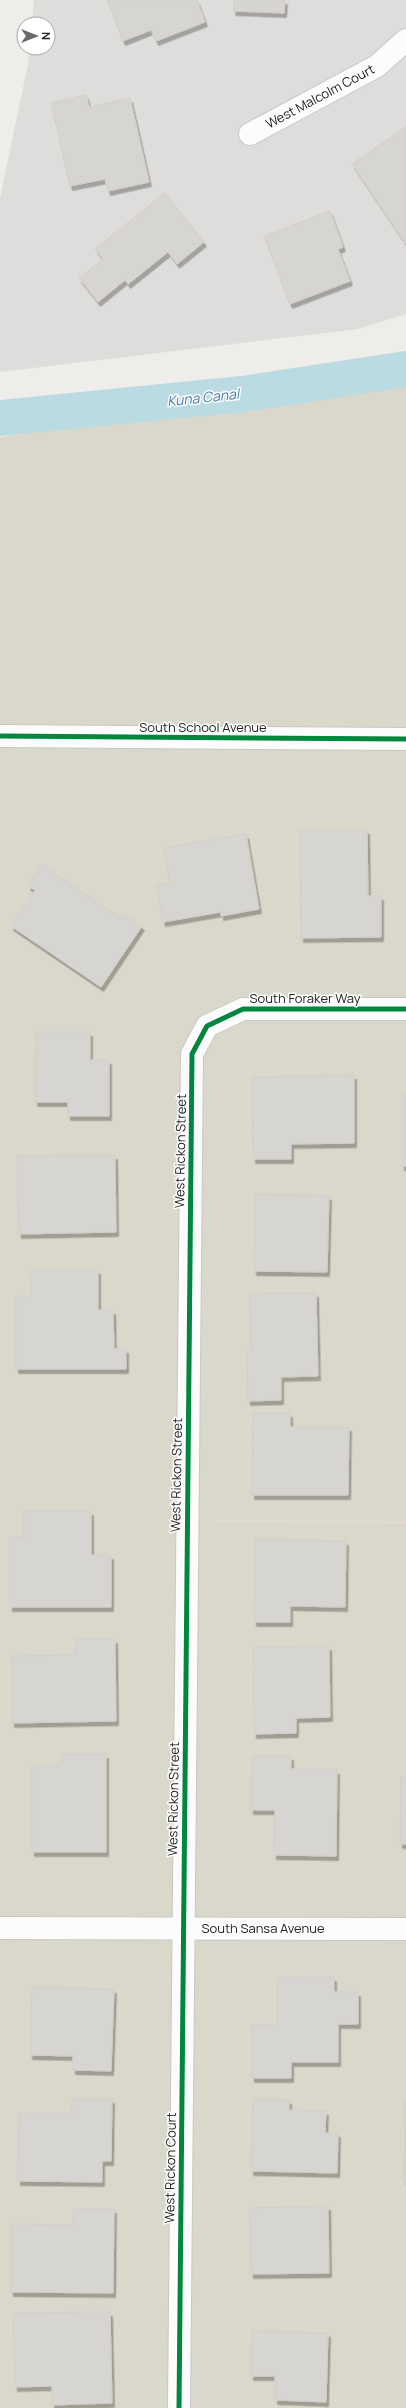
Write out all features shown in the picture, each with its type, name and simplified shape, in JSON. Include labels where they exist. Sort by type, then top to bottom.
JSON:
[{"type":"street","name":"West Malcolm Court","points":[[250,134],[377,66],[406,40]]},
{"type":"street","name":"South School Avenue","points":[[0,736],[406,739]]},
{"type":"street","name":"South Foraker Way","points":[[207,1026],[243,1009],[406,1009]]},
{"type":"street","name":"West Rickon Street","points":[[183,1928],[192,1054],[207,1026]]},
{"type":"street","name":"South Sansa Avenue","points":[[0,1928],[406,1929]]},
{"type":"street","name":"West Rickon Court","points":[[178,2408],[183,1928]]},
{"type":"path","points":[[187,1521],[406,1522]]},
{"type":"shaded area","points":[[34,0],[406,0],[406,314],[358,329],[0,372],[0,198],[29,56],[56,56],[56,16],[33,16]]},
{"type":"shaded area","points":[[406,379],[406,2408],[0,2408],[0,437]]},
{"type":"building","points":[[107,0],[197,0],[205,22],[156,41],[151,30],[123,41]]},
{"type":"building","points":[[234,0],[285,0],[284,13],[233,11]]},
{"type":"building","points":[[86,95],[89,107],[130,98],[149,182],[108,191],[105,179],[70,186],[51,103]]},
{"type":"building","points":[[406,127],[406,244],[352,164]]},
{"type":"building","points":[[165,193],[204,242],[177,264],[168,252],[128,284],[125,280],[98,302],[79,278],[103,259],[95,249]]},
{"type":"building","points":[[330,211],[343,247],[338,249],[350,281],[290,304],[264,236]]},
{"type":"building","points":[[300,830],[367,830],[368,896],[381,896],[381,937],[301,938]]},
{"type":"building","points":[[246,834],[259,909],[221,916],[221,912],[163,922],[156,885],[170,883],[164,848]]},
{"type":"building","points":[[42,865],[122,919],[124,914],[142,926],[101,987],[11,926],[35,890],[28,886]]},
{"type":"building","points":[[36,1032],[90,1032],[90,1060],[109,1060],[109,1116],[68,1116],[68,1102],[35,1102]]},
{"type":"building","points":[[354,1075],[354,1143],[291,1144],[291,1159],[253,1159],[252,1077]]},
{"type":"building","points":[[402,1094],[406,1094],[406,1166],[402,1166]]},
{"type":"building","points":[[115,1155],[116,1232],[19,1234],[17,1156]]},
{"type":"building","points":[[255,1194],[329,1196],[327,1272],[254,1271]]},
{"type":"building","points":[[30,1270],[98,1270],[98,1310],[113,1310],[114,1349],[126,1349],[126,1369],[16,1369],[16,1296],[31,1296]]},
{"type":"building","points":[[316,1293],[318,1376],[281,1377],[281,1400],[248,1401],[247,1350],[251,1350],[250,1294]]},
{"type":"building","points":[[253,1413],[290,1413],[290,1427],[349,1427],[348,1495],[252,1495]]},
{"type":"building","points":[[24,1511],[91,1511],[91,1555],[111,1555],[111,1607],[10,1607],[10,1537],[24,1537]]},
{"type":"building","points":[[255,1539],[346,1541],[345,1607],[290,1606],[290,1622],[254,1622]]},
{"type":"building","points":[[76,1639],[115,1639],[116,1721],[12,1723],[12,1656],[76,1655]]},
{"type":"building","points":[[329,1646],[330,1717],[296,1718],[296,1733],[254,1734],[253,1647]]},
{"type":"building","points":[[61,1754],[106,1754],[106,1852],[32,1852],[32,1766],[61,1766]]},
{"type":"building","points":[[252,1756],[291,1756],[291,1769],[337,1770],[336,1856],[274,1855],[275,1810],[251,1810]]},
{"type":"building","points":[[401,1777],[406,1777],[406,1844],[400,1844]]},
{"type":"building","points":[[334,1977],[334,1992],[358,1992],[358,2024],[338,2024],[338,2062],[291,2062],[291,2078],[252,2078],[252,2025],[277,2025],[277,1978]]},
{"type":"building","points":[[32,1987],[114,1989],[111,2071],[73,2070],[73,2056],[30,2055]]},
{"type":"building","points":[[72,2099],[112,2099],[111,2161],[102,2161],[102,2182],[18,2181],[19,2113],[72,2114]]},
{"type":"building","points":[[253,2099],[289,2100],[289,2110],[326,2111],[325,2133],[338,2133],[337,2173],[251,2171]]},
{"type":"building","points":[[405,2101],[406,2182],[404,2182]]},
{"type":"building","points":[[328,2206],[329,2273],[251,2274],[250,2208]]},
{"type":"building","points":[[73,2209],[114,2209],[113,2293],[11,2292],[11,2224],[73,2225]]},
{"type":"building","points":[[110,2312],[112,2403],[52,2405],[52,2386],[15,2387],[13,2313]]},
{"type":"building","points":[[252,2331],[328,2333],[326,2402],[275,2400],[275,2376],[251,2376]]},
{"type":"waterway","name":"Kuna Canal","points":[[0,418],[242,394],[406,369]]},
{"type":"cycle path","points":[[0,736],[406,739]]},
{"type":"cycle path","points":[[179,2408],[192,1054],[207,1026],[243,1009],[406,1009]]}]
